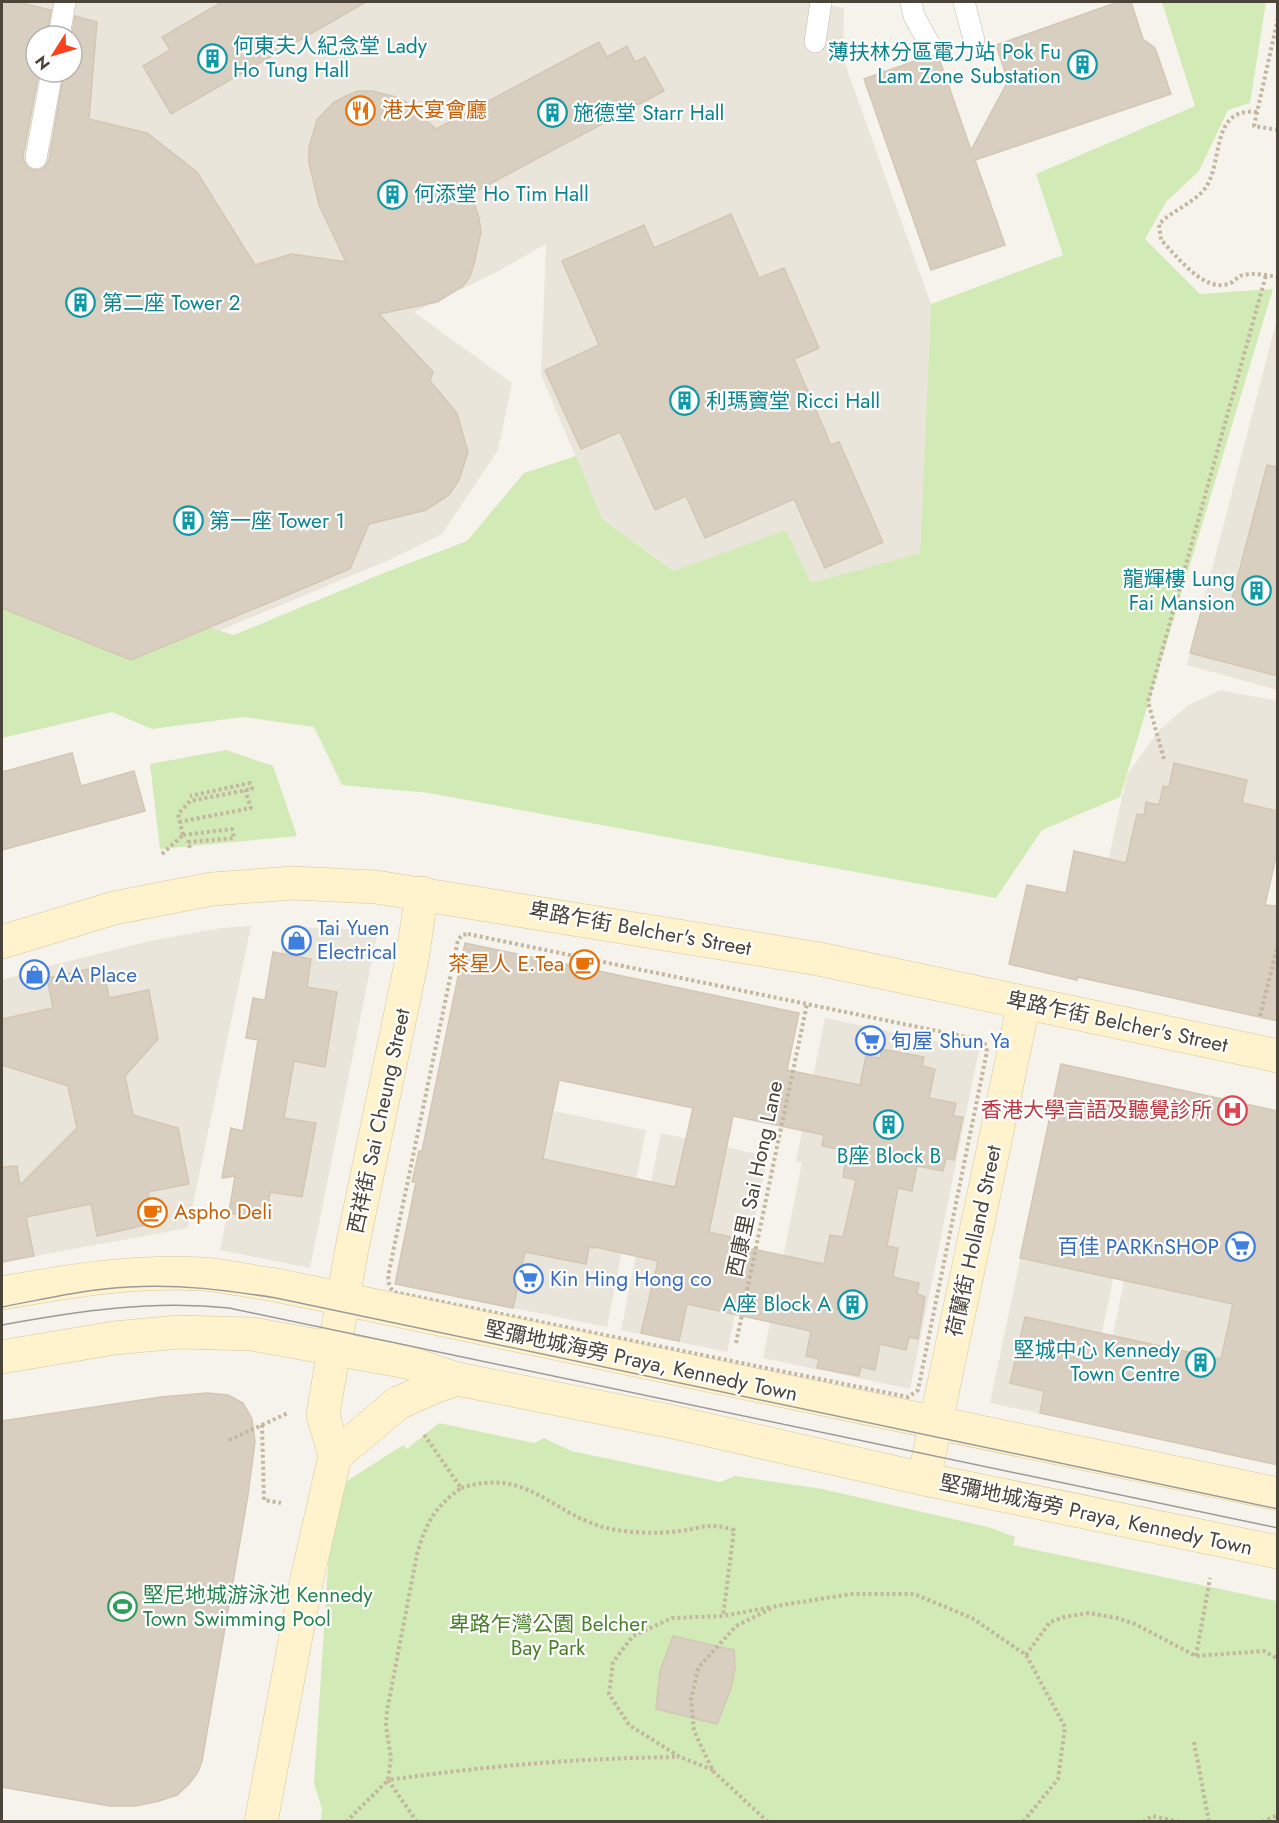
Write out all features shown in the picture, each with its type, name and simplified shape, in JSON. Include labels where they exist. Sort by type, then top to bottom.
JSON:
[{"type":"street","name":"卑路乍街 Belcher's Street","points":[[2,942],[114,908],[212,889],[302,883],[376,887],[819,959],[1278,1056]]},
{"type":"street","name":"西祥街 Sai Cheung Street","points":[[335,1456],[323,1415],[352,1248],[412,960],[422,893]]},
{"type":"street","name":"荷蘭街 Holland Street","points":[[924,1479],[1024,1003]]},
{"type":"street","name":"堅彌地城海旁 Praya, Kennedy Town","points":[[2,1293],[109,1275],[142,1273],[204,1275],[276,1285],[1278,1494]]},
{"type":"street","name":"堅彌地城海旁 Praya, Kennedy Town","points":[[2,1357],[114,1338],[179,1332],[252,1334],[407,1362],[458,1379],[669,1421],[924,1479],[1278,1552]]},
{"type":"street","points":[[261,1821],[306,1583],[335,1456],[398,1403],[458,1379]]},
{"type":"lane","points":[[815,42],[821,2]]},
{"type":"lane","points":[[911,2],[914,16],[930,45]]},
{"type":"lane","points":[[964,2],[974,40]]},
{"type":"lane","points":[[61,24],[65,3]]},
{"type":"lane","points":[[36,158],[50,84]]},
{"type":"path","points":[[1278,18],[1254,126],[1278,130]]},
{"type":"path","points":[[1257,112],[1235,116],[1224,127],[1218,141],[1216,165],[1211,179],[1202,191],[1159,224],[1161,240],[1204,281],[1215,285],[1229,284],[1239,276],[1278,277]]},
{"type":"path","points":[[1164,759],[1148,702],[1266,275]]},
{"type":"path","points":[[183,835],[178,814],[190,801],[252,789],[250,783],[190,796]]},
{"type":"path","points":[[179,822],[251,808],[245,790]]},
{"type":"path","points":[[198,794],[200,800]]},
{"type":"path","points":[[162,854],[183,835],[232,829],[234,838],[188,842],[191,851]]},
{"type":"path","points":[[468,934],[807,1004],[981,1040],[987,1051],[918,1390],[908,1397],[394,1292],[390,1288],[388,1283],[395,1246],[458,940],[462,935],[468,934]]},
{"type":"path","points":[[1259,1023],[1278,944]]},
{"type":"path","name":"西康里 Sai Hong Lane","points":[[735,1349],[807,1004]]},
{"type":"path","points":[[229,1440],[290,1412]]},
{"type":"path","points":[[262,1425],[264,1500],[281,1503]]},
{"type":"path","points":[[418,1425],[461,1488]]},
{"type":"path","points":[[417,1821],[388,1780],[391,1758],[386,1726],[387,1711],[417,1554],[423,1534],[442,1502],[461,1488],[495,1481],[514,1484],[548,1498],[588,1521],[610,1528],[658,1533],[717,1525],[734,1530],[723,1616]]},
{"type":"path","points":[[1196,1656],[1210,1578]]},
{"type":"path","points":[[713,1770],[680,1757],[629,1725],[609,1694],[613,1662],[633,1636],[672,1618],[723,1616],[851,1593],[914,1594],[972,1618],[1026,1656],[1065,1727],[1058,1779],[1023,1821]]},
{"type":"path","points":[[768,1821],[713,1770],[694,1731],[691,1700],[698,1668],[736,1626],[776,1606]]},
{"type":"path","points":[[1026,1656],[1050,1622],[1089,1613],[1135,1624],[1196,1656],[1264,1651],[1278,1659]]},
{"type":"path","points":[[1194,1742],[1209,1821]]},
{"type":"path","points":[[346,1821],[388,1780],[528,1762],[613,1757],[680,1757]]},
{"type":"path","points":[[1265,1821],[1278,1815]]},
{"type":"path","points":[[1143,1821],[1152,1816],[1179,1821]]},
{"type":"shaded area","points":[[2,2],[814,2],[844,8],[843,58],[931,304],[920,553],[811,583],[786,530],[675,571],[602,519],[541,375],[546,244],[491,275],[414,312],[512,383],[498,450],[442,534],[387,561],[2,721]]},
{"type":"shaded area","points":[[1277,319],[1277,690],[1187,665]]},
{"type":"shaded area","points":[[1221,690],[1277,701],[1277,848],[1242,1013],[1082,979],[1127,775],[1160,729],[1190,704]]},
{"type":"shaded area","points":[[251,926],[188,1228],[2,1262],[2,980],[154,940],[222,928]]},
{"type":"shaded area","points":[[286,927],[378,930],[310,1268],[220,1250]]},
{"type":"shaded area","points":[[825,1018],[979,1050],[910,1389],[763,1358],[802,1163],[796,1161]]},
{"type":"shaded area","points":[[1061,1064],[1154,1084],[1083,1423],[990,1403]]},
{"type":"shaded area","points":[[435,1089],[552,1114],[520,1279],[554,1111],[646,1130],[607,1327],[395,1284]]},
{"type":"shaded area","points":[[661,1133],[768,1156],[727,1352],[621,1330]]},
{"type":"shaded area","name":"堅城中心 Kennedy Town Centre","points":[[1146,1176],[1277,1205],[1277,1465],[1094,1425]]},
{"type":"green space","points":[[1162,2],[1266,2],[1250,103],[1228,110],[1199,171],[1166,202],[1145,239],[1200,294],[1273,289],[1120,797],[1042,830],[996,898],[429,793],[342,785],[314,727],[243,717],[152,729],[112,712],[2,738],[2,603],[66,585],[234,635],[467,541],[524,473],[576,456],[602,519],[674,571],[786,530],[811,583],[920,553],[931,304],[1063,255],[1036,174],[1195,106]]},
{"type":"green space","points":[[226,750],[273,766],[297,836],[160,849],[150,764]]},
{"type":"green space","name":"卑路乍灣公園 Belcher Bay Park","points":[[439,1423],[534,1443],[544,1438],[571,1451],[720,1482],[735,1476],[822,1489],[988,1527],[1015,1537],[1013,1545],[1277,1601],[1277,1821],[322,1822],[322,1810],[314,1783],[333,1490],[403,1445],[407,1449]]},
{"type":"building","points":[[2,2],[17,2],[51,10],[49,24],[24,24],[24,84],[37,84],[23,156],[27,167],[40,170],[49,160],[62,84],[84,84],[84,24],[74,24],[75,16],[97,22],[89,119],[147,133],[197,172],[255,265],[292,254],[346,262],[319,205],[309,163],[309,147],[317,120],[334,102],[358,91],[372,91],[396,97],[406,102],[436,129],[599,42],[607,57],[627,46],[635,62],[645,57],[664,91],[471,194],[481,232],[470,277],[463,286],[437,302],[379,314],[433,372],[430,381],[457,413],[468,452],[459,480],[449,495],[426,510],[369,524],[350,569],[131,660],[2,608]]},
{"type":"building","name":"何東夫人紀念堂 Lady Ho Tung Hall","points":[[222,2],[366,2],[171,114],[143,66],[170,50],[162,37]]},
{"type":"building","points":[[1118,2],[1131,2],[1143,39],[1155,48],[1171,94],[975,160],[1005,245],[931,270],[864,79],[938,55],[971,150],[1008,81],[996,45]]},
{"type":"building","name":"利瑪竇堂 Ricci Hall","points":[[731,214],[759,278],[784,268],[819,348],[794,359],[831,445],[839,442],[883,542],[825,568],[794,499],[705,538],[686,496],[655,510],[620,432],[581,449],[545,370],[599,345],[562,261],[644,225],[654,248]]},
{"type":"building","points":[[1267,465],[1278,467],[1278,676],[1190,653],[1203,604],[1229,610]]},
{"type":"building","points":[[72,753],[81,786],[134,771],[145,811],[2,850],[2,772]]},
{"type":"building","points":[[1174,763],[1247,780],[1242,803],[1278,811],[1278,848],[1265,905],[1278,906],[1278,1021],[1009,964],[1027,885],[1066,893],[1074,851],[1126,863],[1137,814],[1144,815],[1146,802],[1159,805],[1163,786],[1169,787]]},
{"type":"building","points":[[465,943],[799,1013],[787,1070],[860,1085],[866,1056],[880,1058],[882,1049],[924,1057],[922,1066],[935,1069],[929,1098],[956,1103],[953,1116],[963,1117],[954,1160],[946,1158],[943,1171],[917,1166],[912,1191],[898,1188],[887,1246],[898,1248],[893,1277],[919,1283],[917,1294],[925,1297],[918,1339],[909,1337],[906,1350],[880,1344],[875,1370],[861,1367],[859,1376],[817,1368],[819,1359],[806,1356],[811,1331],[687,1304],[679,1341],[641,1333],[658,1261],[595,1247],[589,1247],[586,1264],[525,1252],[513,1308],[395,1284],[416,1182],[412,1182],[419,1151],[422,1151]],"holes":[[[559,1080],[693,1108],[675,1187],[543,1159]],[[733,1116],[824,1135],[822,1146],[847,1151],[843,1177],[856,1180],[843,1237],[830,1235],[824,1264],[748,1248],[749,1241],[709,1232]]]},
{"type":"building","points":[[273,952],[311,959],[307,987],[337,992],[325,1067],[294,1061],[284,1118],[316,1123],[302,1197],[270,1192],[266,1220],[229,1213],[235,1176],[222,1178],[231,1128],[243,1131],[258,1040],[246,1038],[253,998],[265,1000]]},
{"type":"building","points":[[103,966],[109,998],[149,990],[158,1039],[125,1076],[133,1115],[178,1128],[189,1184],[148,1192],[154,1223],[97,1236],[91,1204],[26,1217],[34,1256],[2,1262],[2,1167],[17,1166],[20,1185],[77,1128],[68,1086],[2,1065],[2,1019],[53,1008],[47,978]]},
{"type":"building","points":[[1061,1064],[1278,1111],[1278,1465],[1040,1413],[1044,1391],[1010,1383],[1025,1317],[1221,1359],[1233,1304],[1020,1258]]},
{"type":"building","name":"堅尼地城游泳池 Kennedy Town Swimming Pool","points":[[207,1393],[228,1395],[243,1403],[252,1419],[255,1442],[248,1495],[202,1761],[198,1772],[177,1795],[136,1806],[110,1806],[2,1787],[2,1421],[161,1397]]},
{"type":"building","points":[[673,1636],[734,1650],[735,1669],[731,1688],[717,1724],[656,1709],[660,1671]]},
{"type":"tram line","points":[[2,1307],[113,1288],[166,1286],[239,1292],[1278,1509]]},
{"type":"tram line","points":[[2,1325],[115,1308],[172,1305],[229,1308],[1278,1528]]},
{"type":"place","name":"何東夫人紀念堂 Lady Ho Tung Hall","points":[[212,58]]},
{"type":"place","name":"薄扶林分區電力站 Pok Fu Lam Zone Substation","points":[[1082,64]]},
{"type":"place","name":"港大宴會廳","points":[[361,110]]},
{"type":"place","name":"施德堂 Starr Hall","points":[[552,113]]},
{"type":"place","name":"何添堂 Ho Tim Hall","points":[[393,194]]},
{"type":"place","name":"第二座 Tower 2","points":[[81,303]]},
{"type":"place","name":"利瑪竇堂 Ricci Hall","points":[[685,401]]},
{"type":"place","name":"第一座 Tower 1","points":[[188,521]]},
{"type":"place","name":"龍輝樓 Lung Fai Mansion","points":[[1256,591]]},
{"type":"place","name":"Tai Yuen Electrical","points":[[296,940]]},
{"type":"place","name":"茶星人 E.Tea","points":[[585,964]]},
{"type":"place","name":"AA Place","points":[[34,975]]},
{"type":"place","name":"旬屋 Shun Ya","points":[[870,1041]]},
{"type":"place","name":"香港大學言語及聽覺診所","points":[[1233,1110]]},
{"type":"place","name":"B座 Block B","points":[[889,1125]]},
{"type":"place","name":"Aspho Deli","points":[[153,1212]]},
{"type":"place","name":"百佳 PARKnSHOP","points":[[1240,1247]]},
{"type":"place","name":"Kin Hing Hong co","points":[[529,1279]]},
{"type":"place","name":"A座 Block A","points":[[852,1304]]},
{"type":"place","name":"堅城中心 Kennedy Town Centre","points":[[1201,1362]]},
{"type":"place","name":"堅尼地城游泳池 Kennedy Town Swimming Pool","points":[[122,1607]]}]
